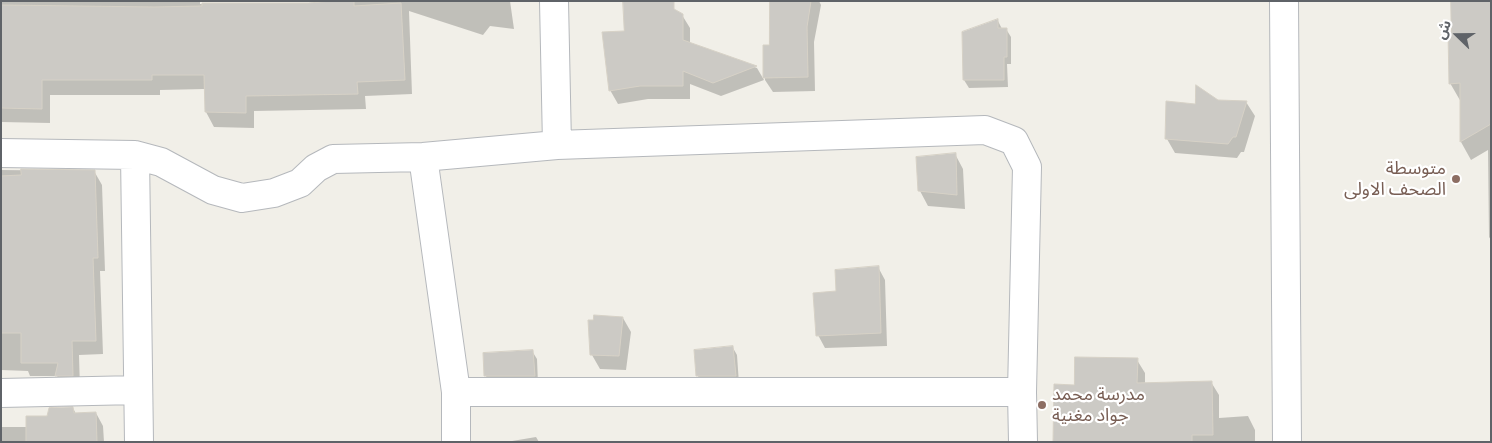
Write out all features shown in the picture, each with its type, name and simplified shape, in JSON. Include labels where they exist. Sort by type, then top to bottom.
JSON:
[{"type":"street","points":[[554,1],[557,145]]},
{"type":"street","points":[[1284,1],[1287,442]]},
{"type":"street","points":[[1,152],[135,155],[162,162],[213,190],[242,198],[274,193],[300,183],[316,168],[333,159],[423,157],[557,145],[985,130],[1014,141],[1026,167],[1022,392],[1023,442]]},
{"type":"street","points":[[135,155],[139,442]]},
{"type":"street","points":[[423,157],[456,392],[456,442]]},
{"type":"street","points":[[1,393],[138,390]]},
{"type":"street","points":[[456,392],[1022,392]]},
{"type":"building","points":[[354,1],[354,6],[401,3],[405,80],[357,82],[358,94],[246,96],[246,113],[205,112],[204,75],[152,75],[152,80],[42,80],[42,109],[1,108],[1,5],[154,7],[202,6],[202,3],[308,3]]},
{"type":"building","points":[[623,1],[674,1],[674,9],[683,14],[683,40],[757,66],[713,83],[683,71],[683,86],[640,86],[609,91],[602,32],[624,31]]},
{"type":"building","points":[[770,1],[811,1],[807,27],[808,77],[763,78],[763,45],[769,45]]},
{"type":"building","points":[[1451,1],[1491,1],[1491,124],[1460,142],[1460,83],[1449,84],[1448,32],[1451,32]]},
{"type":"building","points":[[998,19],[998,28],[1007,28],[1007,57],[1004,57],[1004,80],[963,80],[962,32]]},
{"type":"building","points":[[1196,85],[1218,100],[1247,101],[1236,137],[1233,137],[1228,144],[1165,139],[1166,101],[1195,104]]},
{"type":"building","points":[[956,153],[957,195],[918,191],[916,157]]},
{"type":"building","points":[[21,169],[95,170],[98,258],[93,258],[96,341],[72,341],[73,376],[55,376],[58,363],[21,363],[21,333],[1,333],[1,176],[21,175]]},
{"type":"building","points":[[879,266],[881,333],[816,336],[813,293],[836,291],[835,270]]},
{"type":"building","points":[[594,315],[623,317],[619,356],[590,355],[588,320],[593,320]]},
{"type":"building","points":[[733,346],[736,376],[696,376],[694,350]]},
{"type":"building","points":[[533,350],[535,376],[484,376],[483,353]]},
{"type":"building","points":[[1075,357],[1138,358],[1137,383],[1212,381],[1213,435],[1192,435],[1192,442],[1053,442],[1054,384],[1074,385]]},
{"type":"building","points":[[73,407],[74,413],[96,412],[97,442],[26,442],[26,416],[47,416],[49,408]]},
{"type":"place","name":"متوسطة الصحف الاولى","points":[[1456,179]]},
{"type":"place","name":"مدرسة محمد جواد مغنية","points":[[1042,405]]}]
